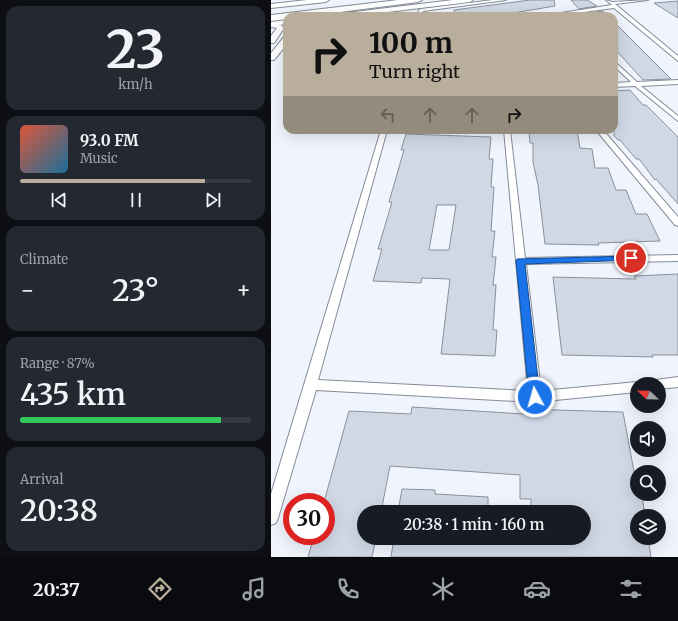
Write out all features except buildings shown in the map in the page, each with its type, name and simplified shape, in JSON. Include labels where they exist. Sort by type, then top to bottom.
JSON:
[{"type":"highway","points":[[271,11],[365,0]]},
{"type":"highway","points":[[271,11],[380,0]]},
{"type":"highway","points":[[320,12],[418,0]]},
{"type":"highway","points":[[271,18],[283,17]]},
{"type":"main road","points":[[271,6],[326,0]]},
{"type":"main road","points":[[371,12],[470,0]]},
{"type":"main road","points":[[271,24],[283,22]]},
{"type":"street","points":[[283,5],[301,0]]},
{"type":"street","points":[[405,8],[421,10],[504,0]]},
{"type":"street","points":[[576,12],[612,3],[647,0]]},
{"type":"street","points":[[612,3],[678,59]]},
{"type":"street","points":[[271,24],[283,29]]},
{"type":"street","points":[[271,41],[283,30]]},
{"type":"street","points":[[271,58],[283,44]]},
{"type":"street","points":[[618,67],[678,119]]},
{"type":"street","points":[[618,85],[678,82]]},
{"type":"street","points":[[271,518],[384,134]]},
{"type":"street","points":[[507,134],[535,397]]},
{"type":"street","points":[[602,134],[678,223]]},
{"type":"street","points":[[521,261],[678,258]]},
{"type":"street","points":[[666,383],[678,382]]},
{"type":"street","points":[[311,385],[535,397],[630,387]]},
{"type":"route","points":[[535,397],[521,261],[631,258]]}]
